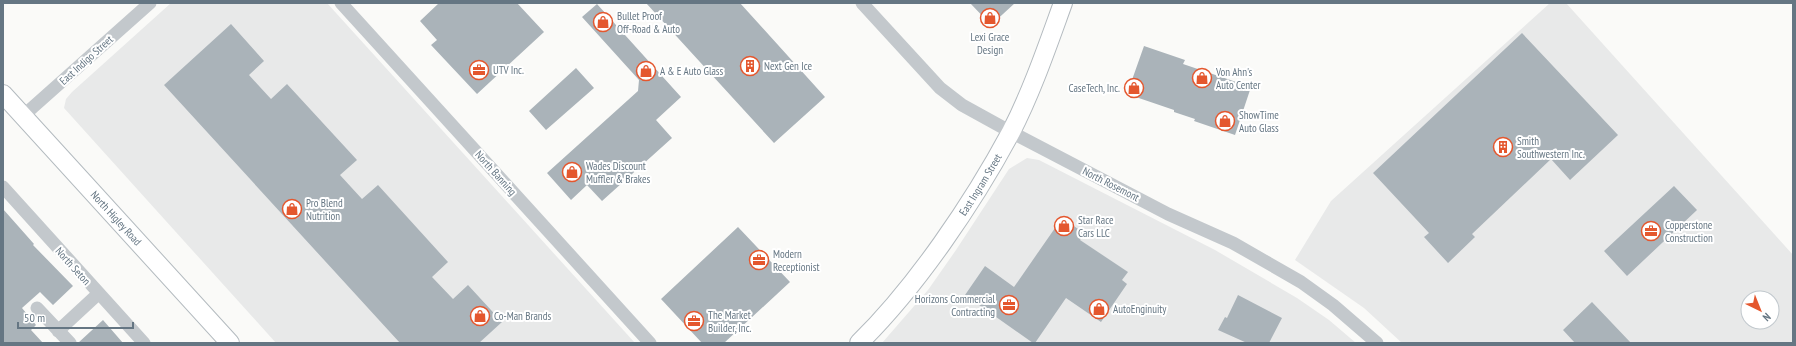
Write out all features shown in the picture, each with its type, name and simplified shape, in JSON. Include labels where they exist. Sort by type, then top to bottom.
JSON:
[{"type":"street","name":"East Indigo Street","points":[[23,116],[150,3]]},
{"type":"street","name":"North Banning","points":[[342,3],[650,343]]},
{"type":"street","name":"North Rosemont","points":[[862,3],[940,88],[962,105],[1168,214],[1233,243],[1301,282],[1327,300],[1377,343]]},
{"type":"street","name":"East Ingram Street","points":[[859,343],[899,299],[934,254],[973,196],[1011,132],[1038,72],[1063,3]]},
{"type":"street","name":"North Higley Road","points":[[3,94],[230,343]]},
{"type":"street","name":"North Seton","points":[[4,189],[144,343]]},
{"type":"street","points":[[58,331],[98,294]]},
{"type":"street","points":[[38,308],[70,343]]},
{"type":"shaded area","points":[[171,3],[327,3],[635,343],[276,343],[64,108],[66,99],[72,92]]},
{"type":"shaded area","points":[[1550,3],[1566,3],[1793,255],[1793,343],[1402,343],[1364,308],[1295,260],[1331,201]]},
{"type":"shaded area","points":[[1027,158],[1039,160],[1215,250],[1297,298],[1329,320],[1356,343],[882,343],[928,290],[1009,169]]},
{"type":"building","name":"UTV Inc.","points":[[439,3],[517,3],[544,32],[477,94],[431,45],[437,40],[420,21]]},
{"type":"building","name":"Next Gen Ice","points":[[646,3],[740,3],[825,97],[774,143]]},
{"type":"building","points":[[970,3],[1015,3],[991,25]]},
{"type":"building","points":[[597,4],[681,97],[656,120],[672,138],[602,201],[587,185],[571,200],[547,173],[638,91],[639,80],[582,17]]},
{"type":"building","points":[[231,24],[264,61],[249,75],[271,99],[287,84],[357,160],[340,175],[362,199],[378,185],[448,262],[432,277],[453,299],[468,285],[502,322],[479,343],[400,343],[164,85]]},
{"type":"building","name":"Smith Southwestern Inc.","points":[[1522,33],[1618,135],[1570,180],[1551,159],[1472,234],[1475,237],[1448,263],[1424,237],[1429,233],[1373,173]]},
{"type":"building","points":[[1144,46],[1185,60],[1183,64],[1251,87],[1235,135],[1194,121],[1195,119],[1174,112],[1174,110],[1127,94]]},
{"type":"building","points":[[576,68],[594,88],[546,130],[529,111]]},
{"type":"building","name":"Copperstone Construction","points":[[1674,186],[1697,210],[1627,276],[1604,251]]},
{"type":"building","points":[[3,209],[34,244],[33,245],[73,286],[53,305],[40,292],[22,308],[36,325],[31,330],[43,343],[3,343]]},
{"type":"building","points":[[1062,218],[1084,233],[1080,240],[1128,272],[1122,280],[1127,284],[1101,322],[1066,298],[1035,343],[1033,343],[965,295],[985,266],[1014,287]]},
{"type":"building","points":[[738,227],[790,282],[724,343],[702,343],[661,299]]},
{"type":"building","points":[[1238,295],[1282,318],[1269,343],[1247,343],[1218,330],[1225,317],[1227,318]]},
{"type":"building","points":[[1592,302],[1631,343],[1575,343],[1563,330]]},
{"type":"building","points":[[103,320],[123,343],[78,343]]},
{"type":"place","name":"Lexi Grace Design","points":[[990,18]]},
{"type":"place","name":"Bullet Proof Off-Road & Auto","points":[[603,22]]},
{"type":"place","name":"Next Gen Ice","points":[[750,66]]},
{"type":"place","name":"UTV Inc.","points":[[479,70]]},
{"type":"place","name":"A & E Auto Glass","points":[[646,71]]},
{"type":"place","name":"Von Ahn's Auto Center","points":[[1202,78]]},
{"type":"place","name":"CaseTech, Inc.","points":[[1134,88]]},
{"type":"place","name":"ShowTime Auto Glass","points":[[1225,121]]},
{"type":"place","name":"Smith Southwestern Inc.","points":[[1503,147]]},
{"type":"place","name":"Wades Discount Muffler & Brakes","points":[[572,172]]},
{"type":"place","name":"Pro Blend Nutrition","points":[[292,209]]},
{"type":"place","name":"Star Race Cars LLC","points":[[1064,226]]},
{"type":"place","name":"Copperstone Construction","points":[[1651,231]]},
{"type":"place","name":"Modern Receptionist","points":[[759,260]]},
{"type":"place","name":"Horizons Commercial Contracting","points":[[1009,305]]},
{"type":"place","name":"AutoEnginuity","points":[[1099,309]]},
{"type":"place","name":"Co-Man Brands","points":[[480,316]]},
{"type":"place","name":"The Market Builder, Inc.","points":[[694,321]]}]
